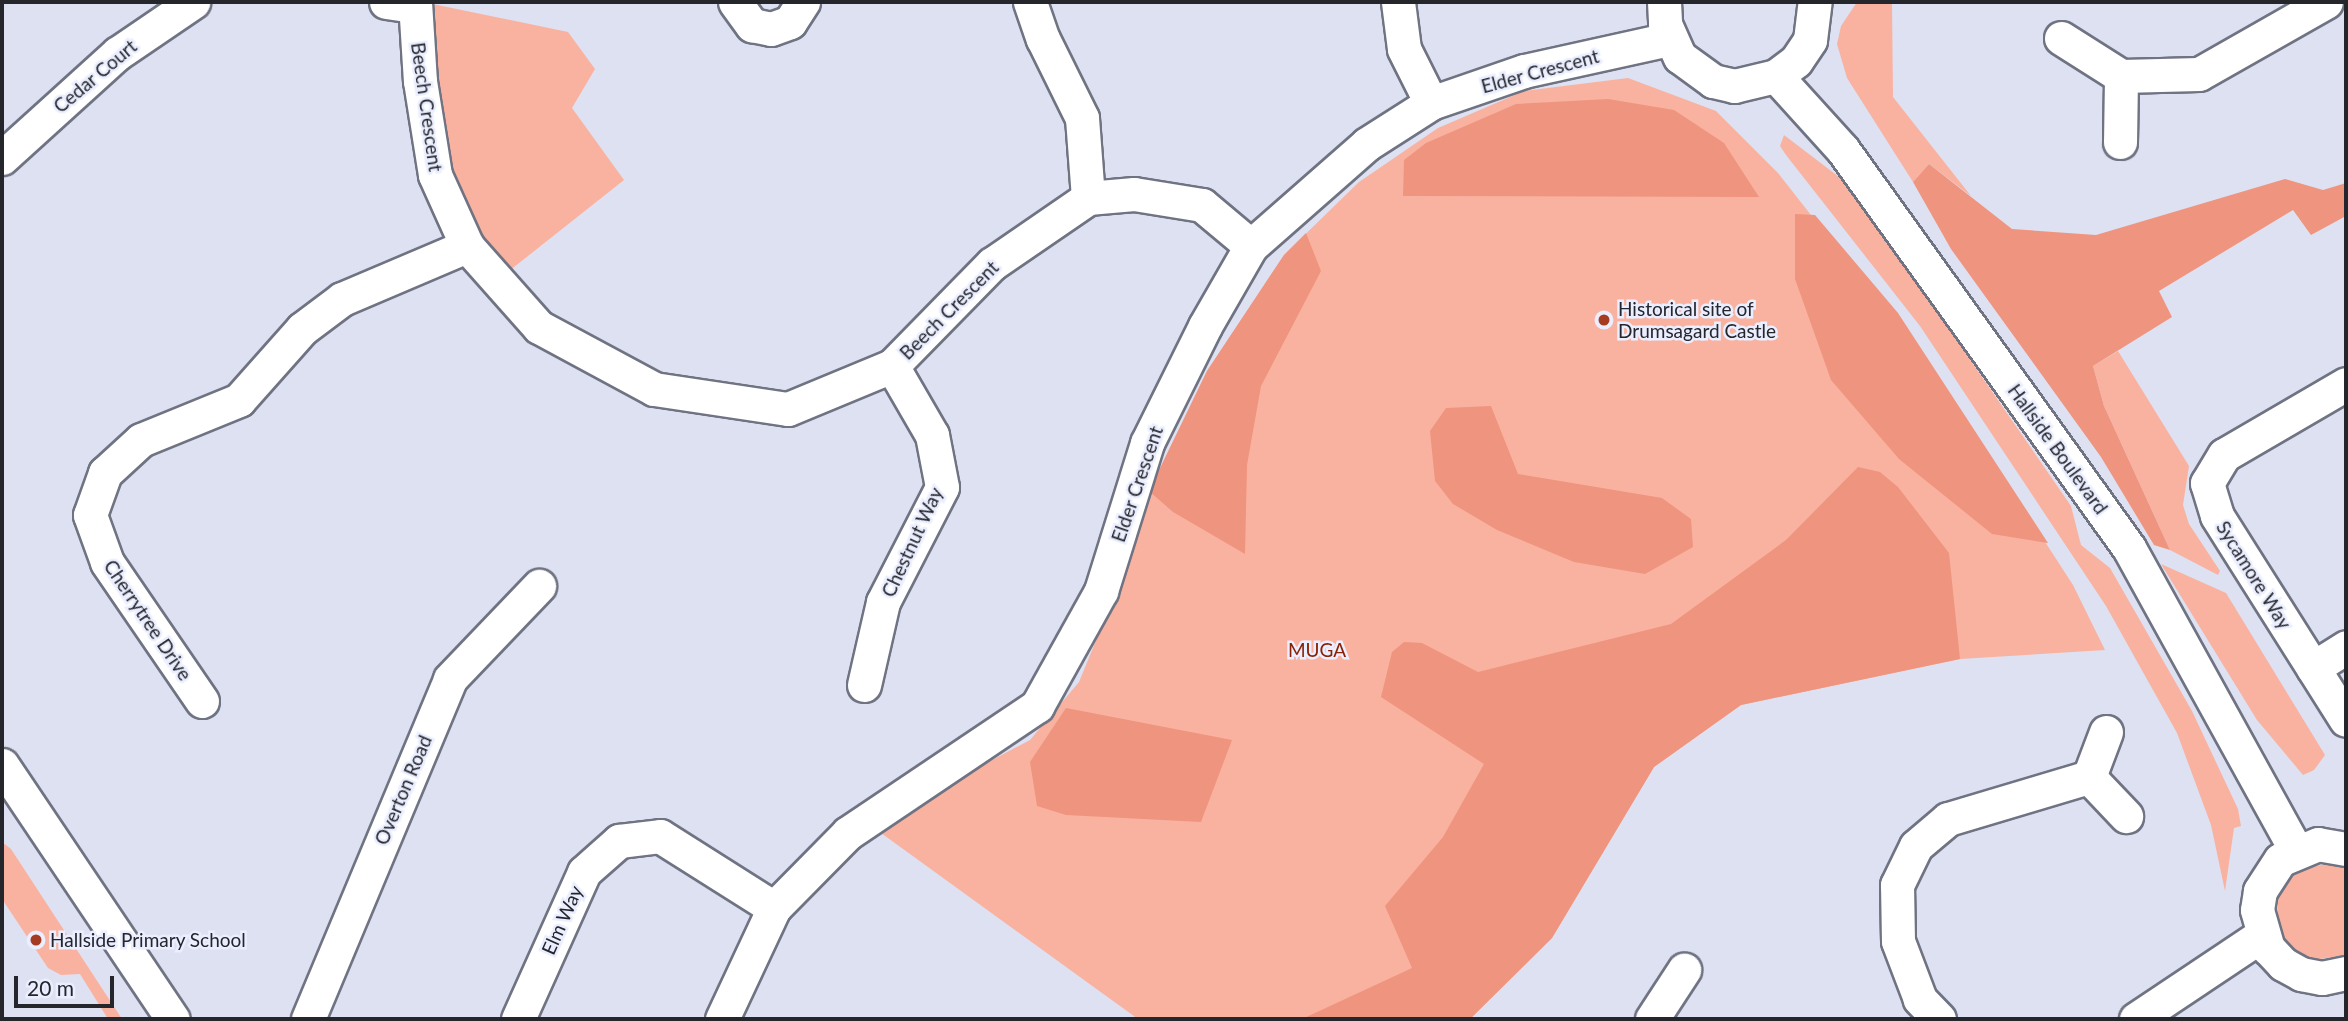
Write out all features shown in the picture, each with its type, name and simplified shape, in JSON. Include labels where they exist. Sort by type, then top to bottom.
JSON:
[{"type":"street","name":"Cedar Court","points":[[2,158],[118,53],[193,2]]},
{"type":"street","points":[[735,2],[737,10],[752,24],[771,29],[790,22],[803,2]]},
{"type":"street","points":[[1030,2],[1042,39],[1083,118],[1088,198]]},
{"type":"street","points":[[1398,2],[1404,49],[1431,103]]},
{"type":"street","points":[[1664,2],[1669,39],[1695,71],[1713,81],[1734,86],[1776,76],[1796,61],[1810,40],[1815,2]]},
{"type":"street","points":[[2062,38],[2122,76],[2199,74],[2326,2]]},
{"type":"street","name":"Beech Crescent","points":[[405,3],[435,175],[467,246],[538,327],[654,389],[788,409],[892,366],[992,264],[1088,198],[1134,194],[1202,205],[1251,246]]},
{"type":"street","name":"Elder Crescent","points":[[722,1019],[774,908],[848,832],[1037,706],[1101,591],[1147,443],[1205,326],[1251,246],[1367,144],[1431,103],[1524,71],[1669,39]]},
{"type":"street","name":"Hallside Boulevard","points":[[1776,76],[1843,150],[2129,548],[2296,850]]},
{"type":"street","points":[[2120,142],[2122,76]]},
{"type":"street","name":"Cherrytree Drive","points":[[202,701],[107,562],[90,515],[105,473],[141,440],[239,400],[302,329],[342,299],[467,246]]},
{"type":"street","name":"Chestnut Way","points":[[864,685],[883,602],[942,487],[932,435],[892,366]]},
{"type":"street","name":"Sycamore Way","points":[[2346,384],[2224,456],[2207,483],[2217,516],[2346,720]]},
{"type":"street","name":"Overton Road","points":[[308,1019],[450,679],[539,586]]},
{"type":"street","points":[[2313,668],[2346,647]]},
{"type":"street","points":[[2089,776],[2106,732]]},
{"type":"street","points":[[2,765],[173,1019]]},
{"type":"street","points":[[2089,776],[2126,816]]},
{"type":"street","points":[[1939,1019],[1920,999],[1898,941],[1897,885],[1916,846],[1948,819],[2089,776]]},
{"type":"street","name":"Elm Way","points":[[518,1019],[584,872],[619,841],[660,836],[774,908]]},
{"type":"street","points":[[2346,849],[2318,844],[2296,850],[2280,860],[2260,891],[2257,910],[2262,935],[2283,964],[2301,974],[2322,978],[2346,974]]},
{"type":"street","points":[[2136,1019],[2262,935]]},
{"type":"street","points":[[1652,1019],[1684,970]]},
{"type":"green space","points":[[423,2],[568,32],[595,69],[572,108],[624,180],[504,275],[439,171]]},
{"type":"green space","points":[[1857,2],[1892,2],[1893,97],[1971,196],[1929,164],[1913,182],[1847,78],[1837,44],[1841,26]]},
{"type":"green space","name":"MUGA","points":[[1628,78],[1716,111],[1778,173],[1887,312],[1979,440],[2073,585],[2105,650],[1960,659],[1741,705],[1654,767],[1552,938],[1470,1019],[1138,1019],[881,833],[930,793],[1030,740],[1079,682],[1124,572],[1149,491],[1207,371],[1284,255],[1359,182],[1438,128],[1524,91]]},
{"type":"green space","points":[[1784,135],[1843,180],[1882,232],[2071,506],[2081,545],[2110,568],[2192,711],[2238,809],[2241,826],[2234,828],[2225,891],[2211,825],[2177,733],[2106,606],[1920,326],[1786,155],[1780,146]]},
{"type":"green space","points":[[2118,351],[2189,466],[2183,505],[2189,524],[2220,571],[2218,575],[2170,550],[2104,406],[2093,366]]},
{"type":"green space","points":[[2161,564],[2226,593],[2325,755],[2314,770],[2303,775],[2257,720]]},
{"type":"green space","points":[[2,842],[11,849],[122,1019],[108,1019],[80,974],[61,975],[48,968],[2,899]]},
{"type":"green space","points":[[2329,863],[2346,868],[2346,955],[2313,960],[2286,944],[2278,929],[2277,896],[2297,871]]},
{"type":"shaded area","points":[[1608,99],[1674,110],[1724,143],[1759,197],[1403,196],[1404,160],[1426,143],[1516,104]]},
{"type":"shaded area","points":[[1929,164],[2012,229],[2096,235],[2285,179],[2323,190],[2346,183],[2346,216],[2311,235],[2293,210],[2159,291],[2172,317],[2093,366],[2104,406],[2170,550],[2154,545],[2101,457],[1951,249],[1913,182]]},
{"type":"shaded area","points":[[1795,214],[1815,215],[1898,313],[2048,543],[1992,534],[1899,459],[1831,380],[1795,279]]},
{"type":"shaded area","points":[[1306,233],[1321,271],[1261,386],[1247,465],[1245,554],[1173,512],[1149,491],[1207,371],[1284,255]]},
{"type":"shaded area","points":[[1491,406],[1518,474],[1662,498],[1691,519],[1693,547],[1645,574],[1574,562],[1497,530],[1453,504],[1435,481],[1430,431],[1446,408]]},
{"type":"shaded area","points":[[1858,467],[1880,472],[1898,487],[1949,553],[1960,659],[1741,705],[1654,767],[1552,938],[1470,1019],[1302,1019],[1412,968],[1385,906],[1443,837],[1484,764],[1381,697],[1392,652],[1404,642],[1422,643],[1478,672],[1671,624],[1786,540]]},
{"type":"shaded area","points":[[1066,708],[1232,740],[1201,822],[1066,815],[1037,806],[1030,762]]},
{"type":"place","name":"Historical site of Drumsagard Castle","points":[[1604,320]]},
{"type":"place","name":"Hallside Primary School","points":[[36,940]]}]
